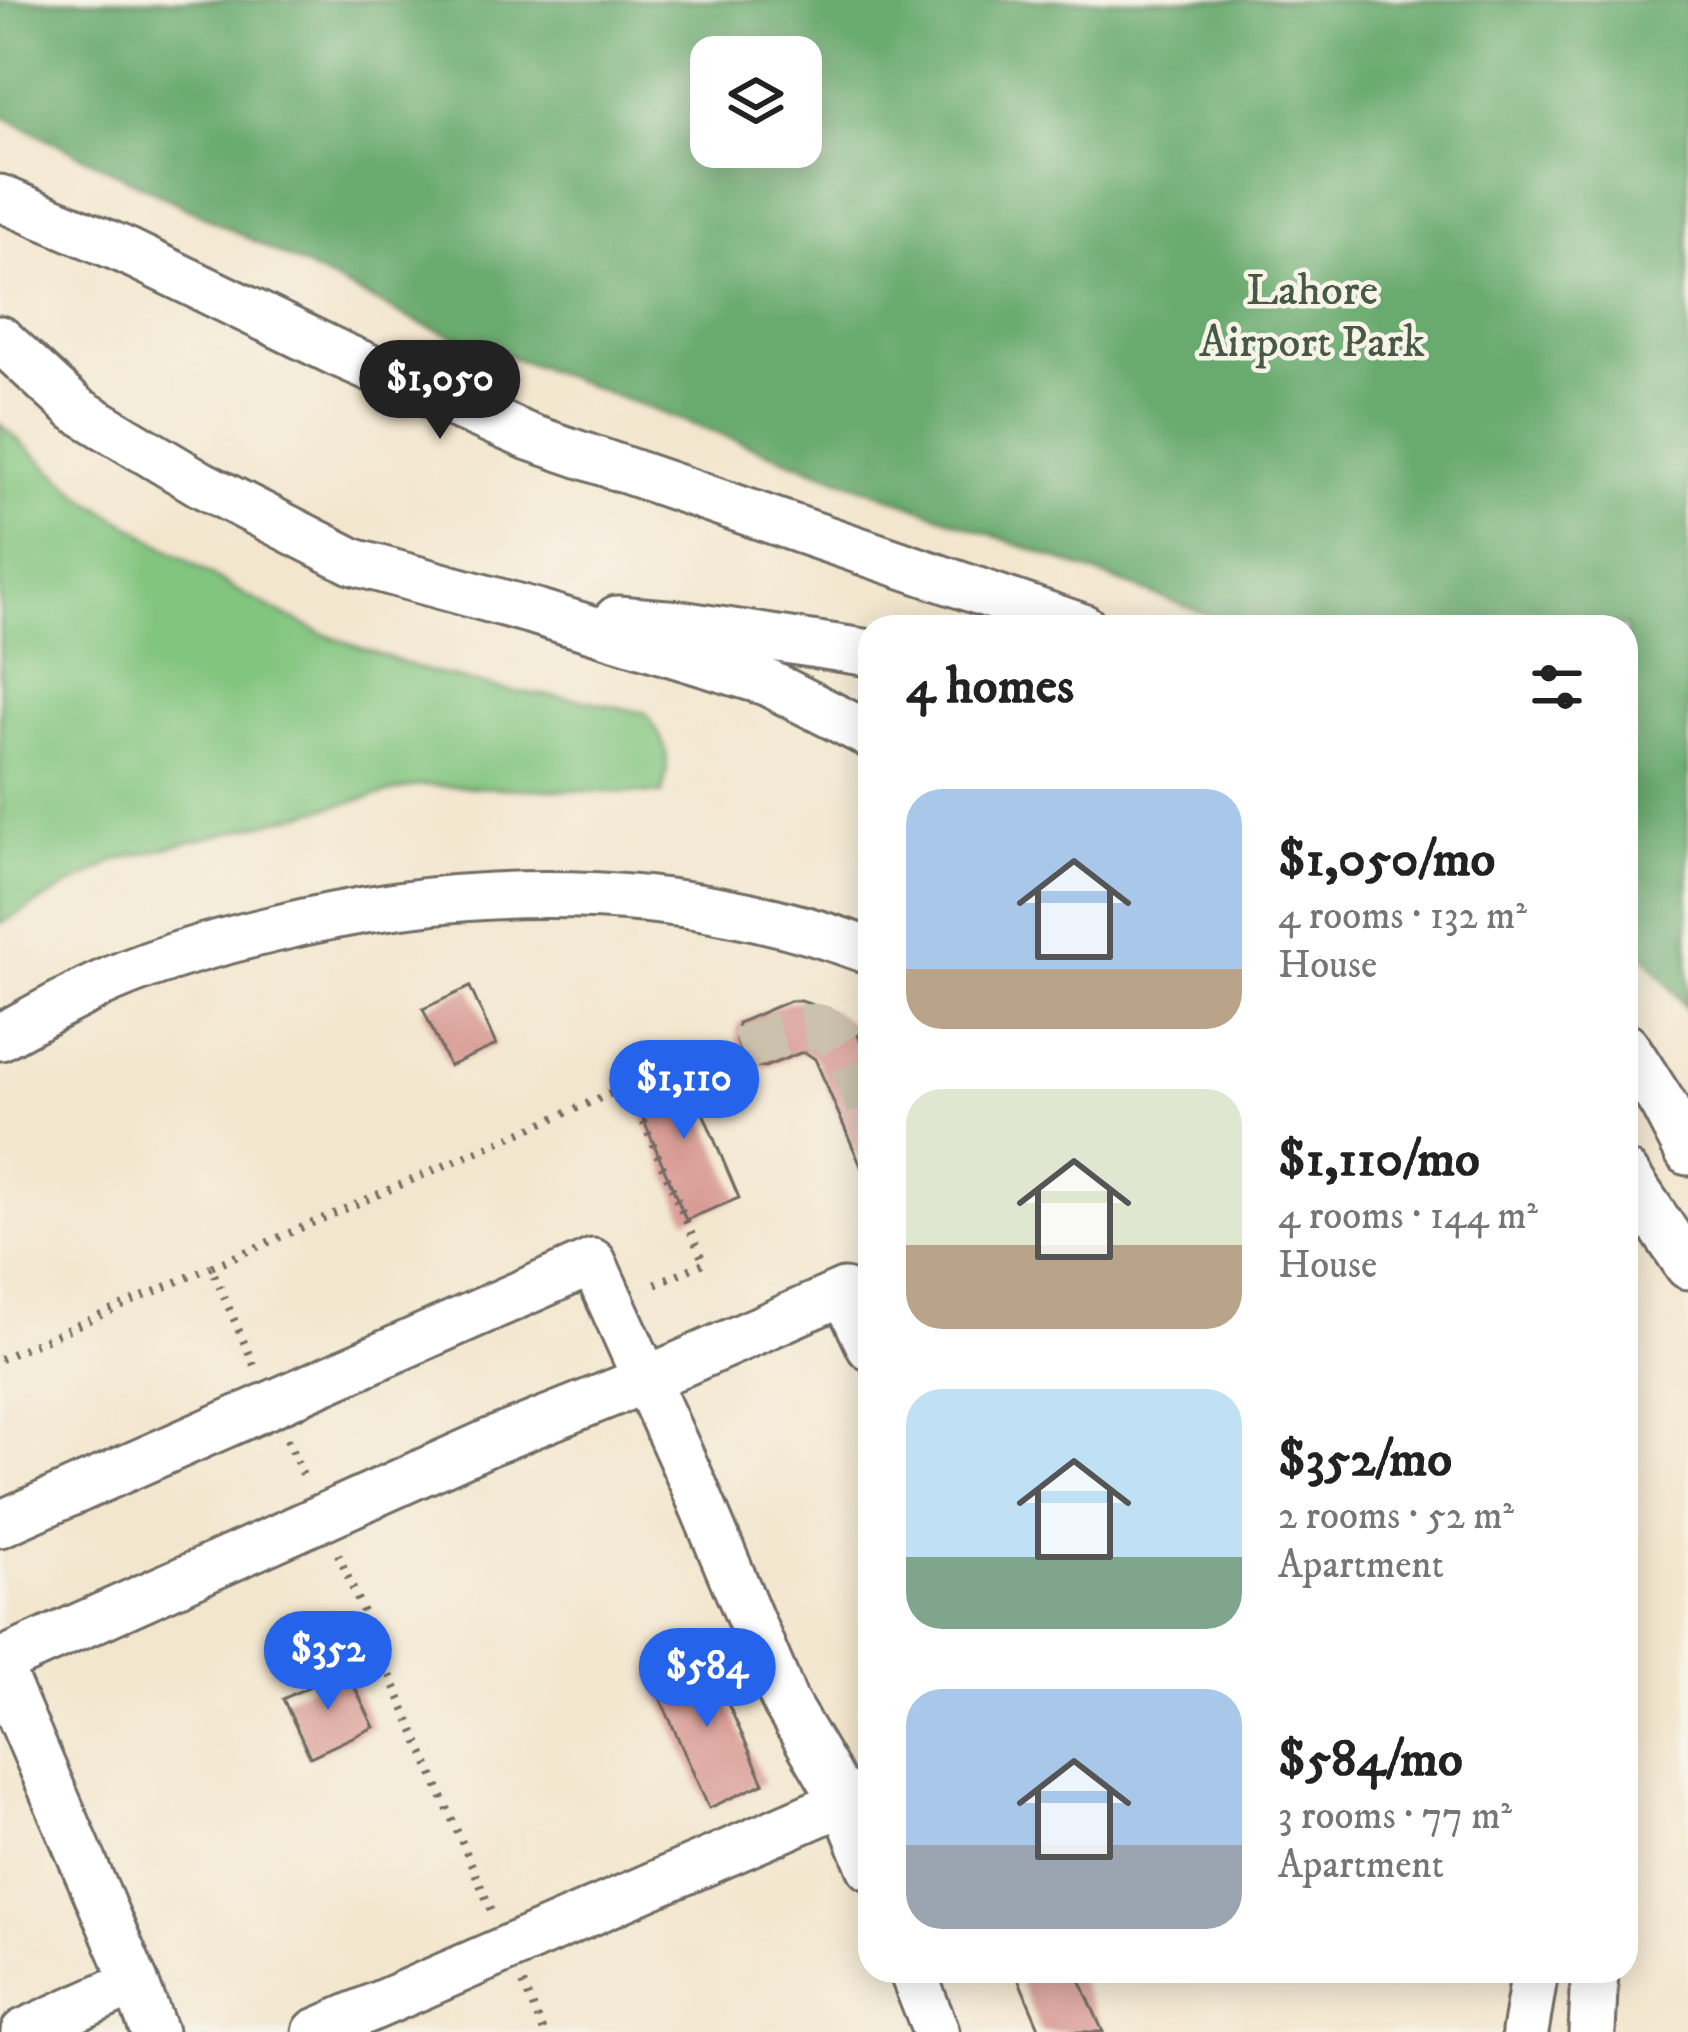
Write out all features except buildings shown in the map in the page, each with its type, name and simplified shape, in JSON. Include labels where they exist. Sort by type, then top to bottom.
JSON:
[{"type":"street","points":[[0,198],[529,436],[1048,615]]},
{"type":"street","points":[[0,339],[76,410],[220,494],[355,562],[766,682],[858,729]]},
{"type":"street","points":[[536,612],[680,624],[858,651]]},
{"type":"street","points":[[0,1037],[110,980],[197,948],[341,912],[431,899],[564,894],[691,903],[818,932],[858,947]]},
{"type":"street","points":[[1638,1064],[1688,1152]]},
{"type":"street","points":[[1638,1192],[1688,1266]]},
{"type":"street","points":[[0,1524],[593,1262],[786,1704],[857,1797],[316,2032]]},
{"type":"street","points":[[154,2032],[0,1665],[490,1442],[844,1292],[858,1322]]},
{"type":"street","points":[[24,2032],[135,1982]]},
{"type":"street","points":[[916,1983],[936,2032]]},
{"type":"street","points":[[1526,2032],[1533,1983]]},
{"type":"street","points":[[1592,2032],[1594,1983]]},
{"type":"path","points":[[0,1359],[211,1267]]},
{"type":"green space","name":"Lahore Airport Park","points":[[0,0],[1688,0],[1688,1010],[1638,947],[1638,615],[1209,615],[419,323],[0,115]]},
{"type":"green space","points":[[0,424],[84,498],[243,594],[323,634],[424,670],[509,691],[646,713],[666,751],[662,794],[420,785],[117,860],[0,924]]},
{"type":"tunnel","points":[[740,1050],[795,1029],[826,1030],[847,1054],[858,1080]]}]
